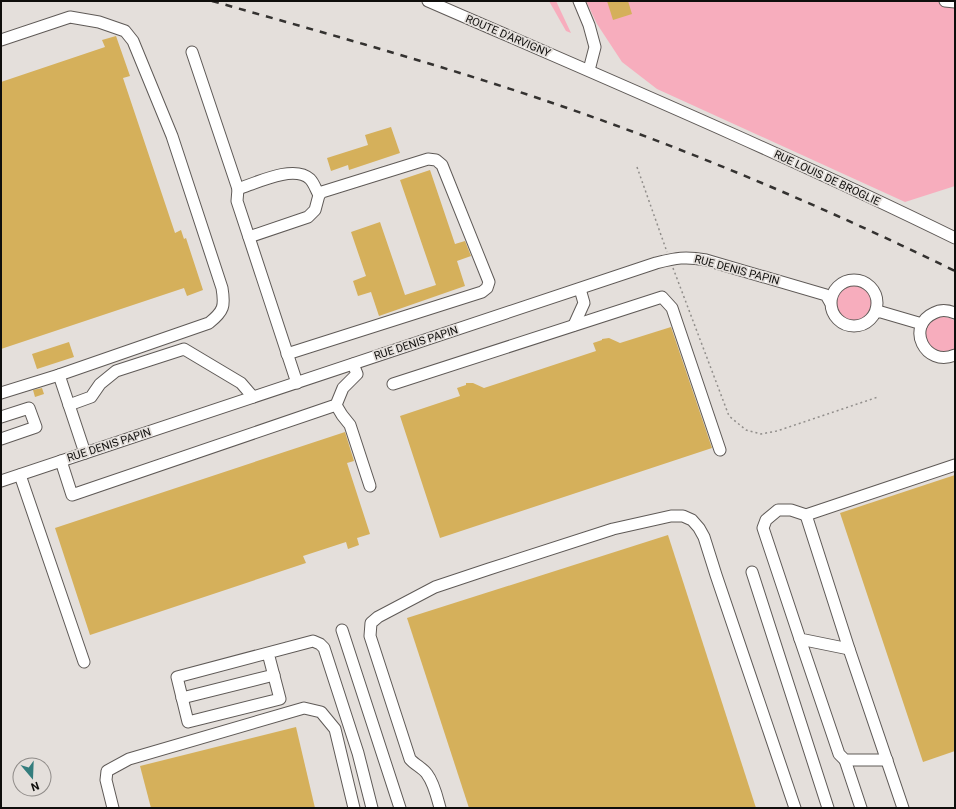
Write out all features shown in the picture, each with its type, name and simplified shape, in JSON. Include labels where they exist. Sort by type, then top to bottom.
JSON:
[{"type":"street","name":"ROUTE D'ARVIGNY","points":[[428,1],[697,119]]},
{"type":"street","points":[[578,1],[590,25],[595,46],[588,70]]},
{"type":"street","points":[[945,1],[955,2]]},
{"type":"street","points":[[1,40],[70,17],[99,22],[126,31],[133,41],[172,136],[222,288],[224,300],[222,310],[209,323],[59,375],[1,393]]},
{"type":"street","points":[[192,52],[238,189],[237,202],[297,383]]},
{"type":"street","name":"RUE LOUIS DE BROGLIE","points":[[697,119],[862,193],[955,238]]},
{"type":"street","points":[[249,237],[308,217],[315,210],[319,196],[322,192],[428,158],[436,160],[442,165],[489,282],[487,288],[482,292],[287,354]]},
{"type":"street","points":[[238,189],[281,174],[300,174],[309,178],[314,184],[319,196]]},
{"type":"street","name":"RUE DENIS PAPIN","points":[[1,481],[680,257],[692,257],[706,260],[826,296],[830,302]]},
{"type":"street","points":[[855,279],[869,285],[874,290],[877,297],[876,312],[872,318],[860,326],[846,325],[839,321],[834,316],[830,302],[835,288],[841,283],[855,279]]},
{"type":"street","points":[[574,325],[584,303],[580,289]]},
{"type":"street","points":[[393,384],[662,297],[672,308],[720,450]]},
{"type":"street","points":[[955,313],[944,310],[937,311],[926,318],[920,331],[920,339],[927,351],[940,357],[955,355]]},
{"type":"street","points":[[876,312],[881,312],[922,324]]},
{"type":"street","points":[[69,405],[91,397],[100,384],[116,371],[184,349],[241,383],[253,397]]},
{"type":"street","points":[[336,405],[343,388],[357,374],[353,364]]},
{"type":"street","points":[[59,375],[85,453]]},
{"type":"street","points":[[61,461],[72,495],[336,405]]},
{"type":"street","points":[[336,405],[350,425],[370,486]]},
{"type":"street","points":[[1,417],[29,408],[36,427],[1,439]]},
{"type":"street","points":[[861,808],[845,760],[839,754],[763,528],[766,520],[778,510],[791,510],[806,515],[955,465]]},
{"type":"street","points":[[20,475],[84,662]]},
{"type":"street","points":[[806,515],[849,649],[903,808]]},
{"type":"street","points":[[440,808],[430,778],[426,772],[410,759],[370,636],[371,623],[378,617],[435,587],[613,529],[671,516],[683,516],[692,520],[704,537],[795,808]]},
{"type":"street","points":[[752,572],[828,808]]},
{"type":"street","points":[[342,630],[400,808]]},
{"type":"street","points":[[800,639],[849,649]]},
{"type":"street","points":[[268,652],[280,699],[188,722],[177,677],[268,652],[313,641],[324,648],[358,753],[372,808]]},
{"type":"street","points":[[182,698],[274,675]]},
{"type":"street","points":[[113,808],[106,780],[107,771],[123,762],[304,708],[321,712],[334,729],[354,808]]},
{"type":"street","points":[[845,760],[887,760]]},
{"type":"path","points":[[637,167],[670,260],[729,416],[746,430],[761,434],[777,431],[878,397]]},
{"type":"shaded area","points":[[549,1],[556,1],[571,33],[566,31]]},
{"type":"shaded area","points":[[586,1],[955,1],[955,186],[905,202],[657,89],[622,62],[597,24]]},
{"type":"shaded area","points":[[854,284],[867,290],[873,303],[867,316],[854,322],[841,316],[835,303],[841,290]]},
{"type":"shaded area","points":[[941,316],[955,321],[955,348],[948,352],[934,351],[924,340],[925,326],[936,317]]},
{"type":"building","points":[[607,1],[628,1],[632,14],[613,20]]},
{"type":"building","points":[[116,36],[130,76],[123,78],[175,233],[181,230],[184,239],[186,238],[203,290],[187,296],[184,288],[1,349],[1,82],[105,47],[102,40]]},
{"type":"building","points":[[391,127],[400,153],[349,170],[348,165],[331,171],[327,158],[368,145],[365,135]]},
{"type":"building","points":[[430,170],[455,244],[465,241],[471,256],[457,261],[465,286],[379,316],[371,292],[358,296],[353,281],[366,276],[351,232],[380,222],[405,295],[436,285],[400,180]]},
{"type":"building","points":[[671,327],[712,448],[440,538],[400,416],[460,396],[457,388],[466,385],[466,383],[473,383],[484,388],[596,351],[593,343],[602,339],[609,338],[620,343]]},
{"type":"building","points":[[69,342],[74,357],[37,369],[32,354]]},
{"type":"building","points":[[42,388],[44,394],[35,397],[33,390]]},
{"type":"building","points":[[345,432],[354,461],[347,463],[370,534],[357,538],[359,545],[348,549],[346,542],[303,556],[306,563],[90,635],[55,528]]},
{"type":"building","points":[[955,475],[955,751],[923,762],[840,513]]},
{"type":"building","points":[[668,535],[756,808],[469,808],[407,618]]},
{"type":"building","points":[[296,727],[315,808],[151,808],[140,766]]},
{"type":"railway","points":[[212,1],[437,66],[570,109],[668,145],[765,184],[861,226],[955,271]]}]
